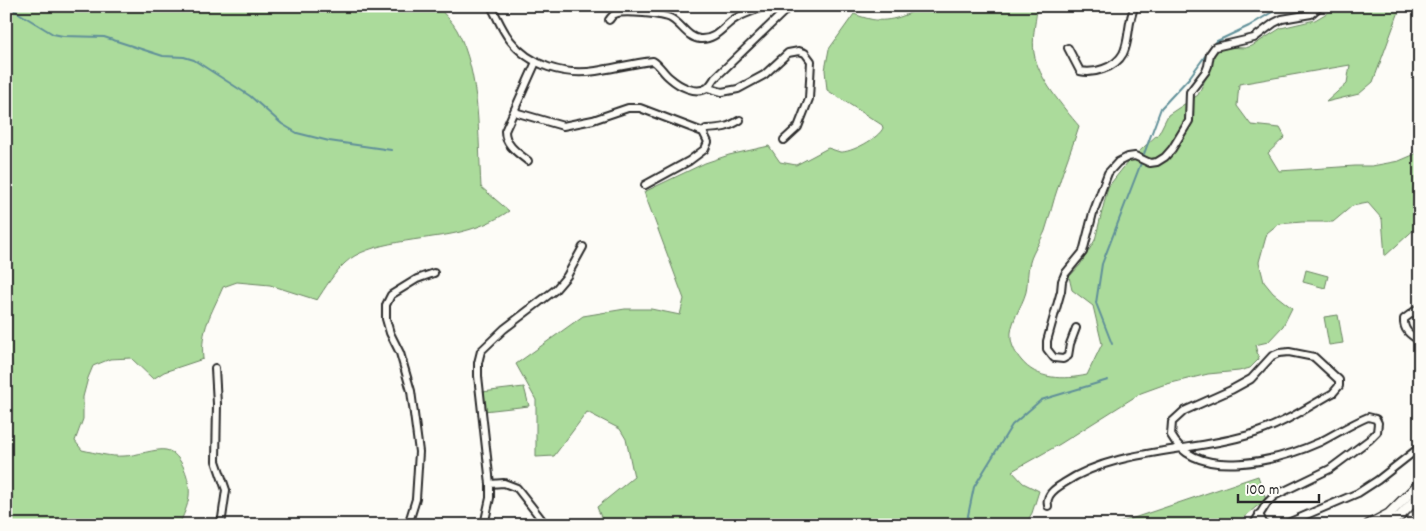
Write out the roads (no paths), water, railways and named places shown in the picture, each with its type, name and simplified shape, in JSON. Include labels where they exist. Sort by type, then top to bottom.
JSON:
[{"type":"main road","points":[[1368,525],[1389,514],[1420,484]]},
{"type":"main road","points":[[1386,525],[1400,516],[1420,495]]},
{"type":"street","points":[[491,6],[510,40],[524,54],[536,62],[557,70],[575,73],[653,61],[658,64],[669,78],[690,90],[708,88],[722,92],[738,89],[764,75],[788,53],[799,51],[805,53],[811,61],[809,99],[798,127],[784,140]]},
{"type":"street","points":[[609,20],[614,14],[656,14],[671,18],[690,35],[701,39],[718,34],[732,20],[764,6]]},
{"type":"street","points":[[708,88],[715,78],[790,6]]},
{"type":"street","points":[[1068,48],[1080,71],[1087,73],[1111,66],[1121,58],[1127,47],[1132,12],[1135,6]]},
{"type":"street","points":[[1076,328],[1068,356],[1063,359],[1054,358],[1047,349],[1047,340],[1062,281],[1065,274],[1083,252],[1093,213],[1108,172],[1118,162],[1128,157],[1135,156],[1150,163],[1157,162],[1172,149],[1189,121],[1190,92],[1206,71],[1212,50],[1215,47],[1254,38],[1282,19],[1311,14],[1320,6]]},
{"type":"street","points":[[528,161],[511,147],[505,135],[505,130],[516,110],[536,62]]},
{"type":"street","points":[[516,110],[518,113],[563,126],[593,120],[628,108],[640,108],[703,132],[708,142],[705,149],[646,185]]},
{"type":"street","points":[[703,132],[706,129],[717,130],[727,127],[740,120]]},
{"type":"street","points":[[484,525],[490,498],[490,484],[478,376],[478,363],[481,351],[504,329],[555,290],[567,276],[583,247]]},
{"type":"street","points":[[408,525],[416,499],[419,452],[411,391],[400,354],[390,333],[386,319],[386,305],[391,295],[417,279],[434,273]]},
{"type":"street","points":[[1420,308],[1404,319],[1404,328],[1420,341]]},
{"type":"street","points":[[1048,506],[1048,498],[1053,490],[1072,478],[1123,458],[1179,448],[1231,440],[1257,433],[1333,393],[1339,386],[1339,380],[1314,357],[1288,352],[1272,356],[1251,379],[1184,411],[1172,422],[1171,435],[1179,448],[1198,459],[1232,465],[1278,456],[1307,447],[1322,441],[1352,423],[1368,417],[1378,422],[1377,432],[1369,440],[1330,469],[1274,496],[1252,525]]},
{"type":"street","points":[[215,368],[217,404],[216,461],[226,490],[222,525]]},
{"type":"street","points":[[1283,525],[1358,493],[1420,447]]},
{"type":"street","points":[[490,484],[504,483],[517,488],[546,525]]},
{"type":"street","points":[[1259,514],[1264,525]]},
{"type":"waterway","points":[[7,6],[53,34],[104,37],[163,56],[184,57],[194,60],[250,96],[282,124],[297,133],[329,141],[391,150]]},
{"type":"waterway","points":[[1212,46],[1215,42],[1249,26],[1282,6]]},
{"type":"waterway","points":[[1144,154],[1161,108],[1189,78],[1208,52]]},
{"type":"waterway","points":[[1112,344],[1096,303],[1102,264],[1141,163]]},
{"type":"waterway","points":[[966,525],[974,487],[1012,425],[1041,400],[1108,380]]}]
